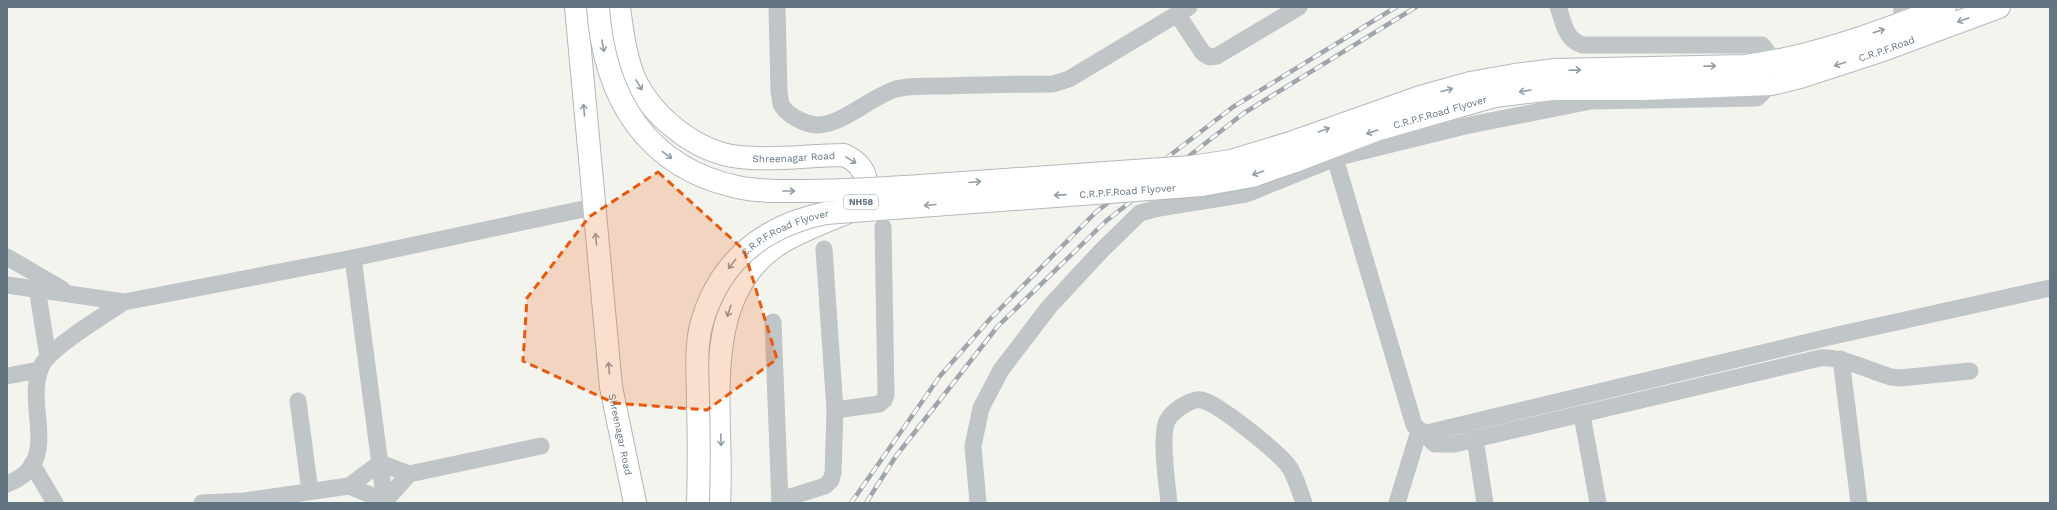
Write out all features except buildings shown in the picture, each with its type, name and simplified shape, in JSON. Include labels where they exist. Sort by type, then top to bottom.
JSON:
[{"type":"main road","name":"Shreenagar Road","points":[[576,7],[593,207],[611,387],[634,503]]},
{"type":"main road","name":"C.R.P.F.Road Flyover","points":[[598,7],[605,56],[615,88],[631,116],[652,144],[682,166],[712,180],[738,188],[775,191],[824,191],[920,187],[1191,167],[1231,161],[1245,157],[1287,144],[1420,97],[1470,83],[1555,70],[1745,66],[1775,62]]},
{"type":"main road","name":"Shreenagar Road","points":[[619,7],[626,52],[634,77],[657,111],[688,139],[716,152],[740,157],[773,159],[844,156],[855,160],[862,169],[865,178],[865,196],[860,204],[851,211],[784,241],[762,258],[744,278],[730,307],[723,329],[720,362],[719,503]]},
{"type":"main road","name":"C.R.P.F.Road","points":[[1775,62],[1838,45],[1901,16],[1945,7]]},
{"type":"main road","name":"C.R.P.F.Road","points":[[1771,84],[1800,77],[1883,50],[1999,7]]},
{"type":"main road","name":"C.R.P.F.Road Flyover","points":[[698,503],[697,362],[701,327],[709,303],[724,274],[740,253],[775,231],[809,216],[826,213],[1202,185],[1252,176],[1376,130],[1495,96],[1553,89],[1676,88],[1771,84]]},
{"type":"street","points":[[778,7],[779,92],[782,104],[788,113],[802,121],[815,125],[829,124],[877,97],[897,89],[950,86],[1053,84],[1064,81],[1183,10],[1203,53],[1210,57],[1217,56],[1299,7]]},
{"type":"street","points":[[978,503],[972,446],[981,408],[1000,370],[1049,307],[1102,250],[1140,213],[1159,208],[1246,194],[1335,158],[1465,126],[1591,101],[1757,98],[1771,84],[1775,62],[1762,44],[1583,45],[1574,43],[1569,38],[1558,7]]},
{"type":"street","points":[[1335,158],[1414,425],[1435,444],[1442,445],[1475,439],[1820,358],[1829,357],[1841,359],[1891,377],[1914,377],[1970,371]]},
{"type":"street","points":[[10,280],[37,288],[124,302],[353,258],[593,207]]},
{"type":"street","points":[[835,410],[879,404],[884,400],[886,395],[883,227]]},
{"type":"street","points":[[773,322],[780,502],[825,486],[831,480],[835,410],[824,249]]},
{"type":"street","points":[[7,257],[70,293]]},
{"type":"street","points":[[353,258],[385,502]]},
{"type":"street","points":[[7,484],[22,476],[32,464],[39,449],[40,437],[35,392],[44,364],[37,288]]},
{"type":"street","points":[[1419,431],[1427,432],[1825,338],[2050,288]]},
{"type":"street","points":[[7,376],[44,364],[58,348],[124,302]]},
{"type":"street","points":[[1841,359],[1859,503]]},
{"type":"street","points":[[1168,503],[1164,433],[1174,413],[1192,401],[1201,400],[1212,404],[1255,436],[1287,464],[1293,473],[1304,503]]},
{"type":"street","points":[[298,401],[310,491]]},
{"type":"street","points":[[1582,414],[1598,503]]},
{"type":"street","points":[[1397,503],[1419,431]]},
{"type":"street","points":[[1475,439],[1485,503]]},
{"type":"street","points":[[380,463],[409,474],[541,446]]},
{"type":"street","points":[[202,503],[244,502],[349,486],[380,463]]},
{"type":"street","points":[[32,464],[54,503]]},
{"type":"street","points":[[385,502],[409,474]]},
{"type":"street","points":[[349,486],[385,502]]},
{"type":"highlighted area","points":[[658,172],[744,250],[777,359],[707,410],[614,403],[523,361],[527,298],[589,217]]},
{"type":"railway","points":[[851,503],[940,376],[990,319],[1096,212],[1233,107],[1396,7]]},
{"type":"railway","points":[[866,503],[896,456],[998,326],[1106,221],[1244,113],[1416,7]]}]
